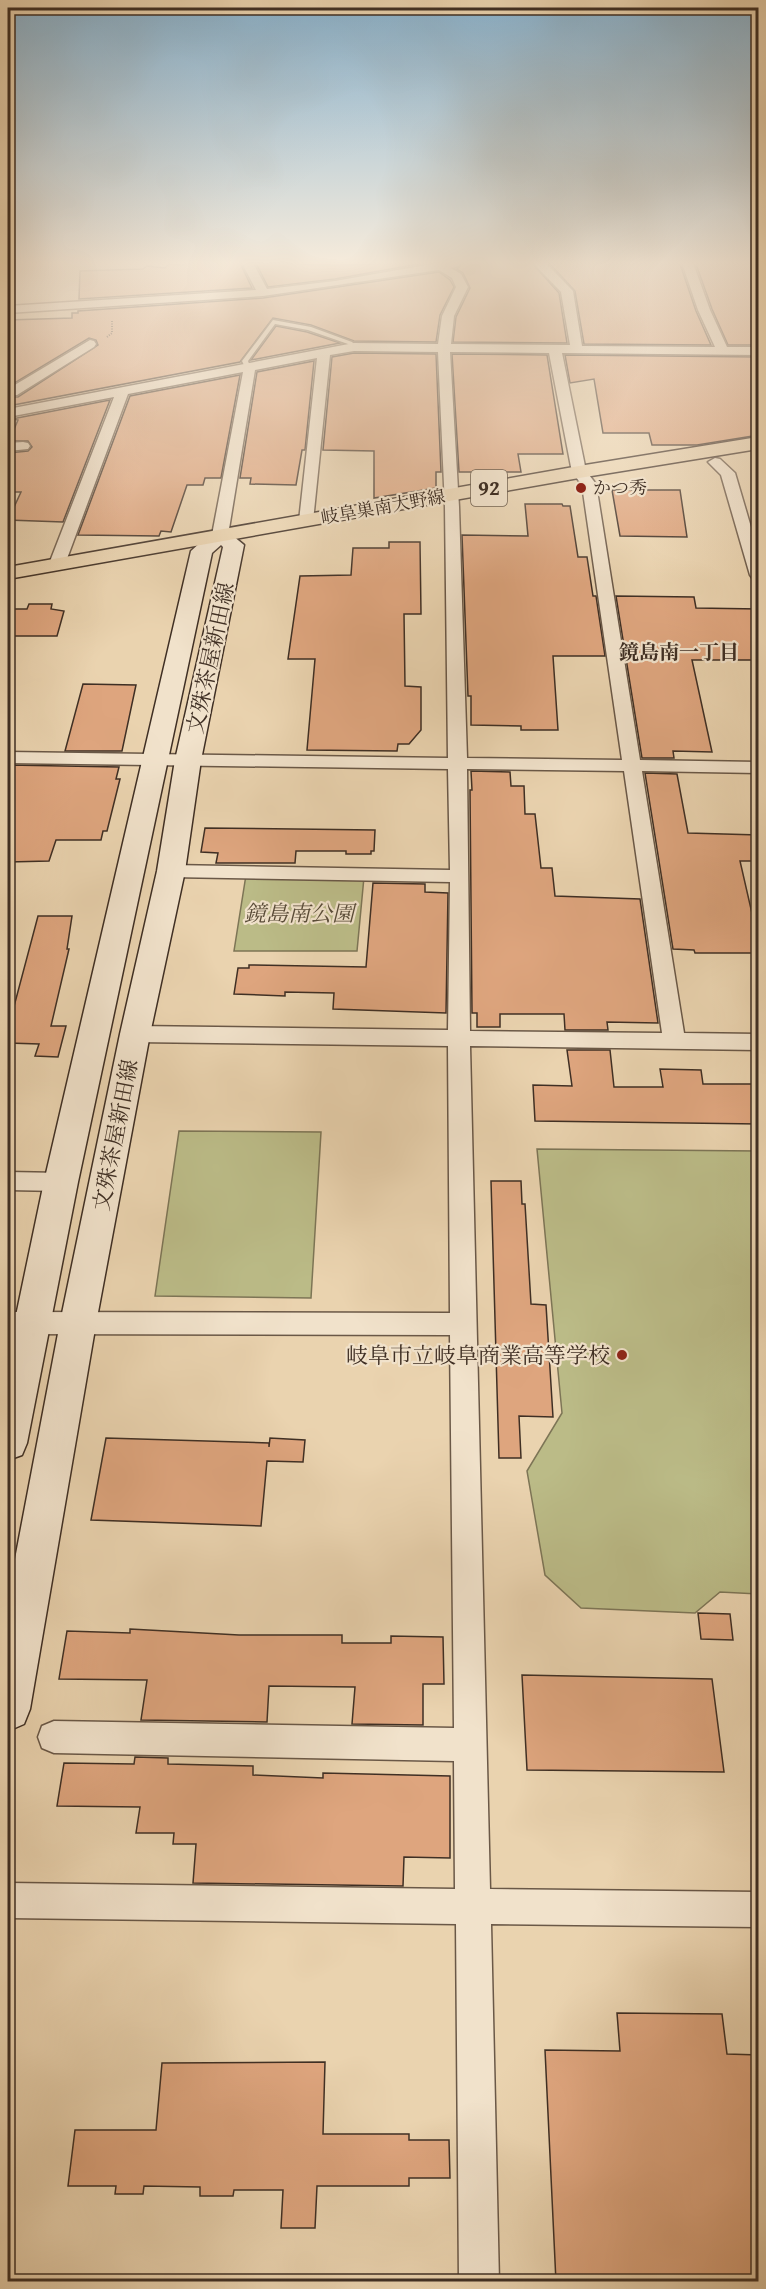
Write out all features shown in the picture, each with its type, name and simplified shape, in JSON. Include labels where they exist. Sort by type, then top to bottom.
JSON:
[{"type":"main road","name":"岐阜巣南大野線","points":[[8,583],[584,478],[759,443]]},
{"type":"main road","name":"岐阜巣南大野線","points":[[584,478],[715,462],[759,454]]},
{"type":"main road","name":"岐阜巣南大野線","points":[[8,573],[57,564],[219,543],[306,521],[452,501]]},
{"type":"main road","name":"文殊茶屋新田線","points":[[8,1443],[20,1323],[61,1182],[157,760],[219,543]]},
{"type":"main road","name":"文殊茶屋新田線","points":[[8,1709],[78,1323],[135,1034],[171,871],[219,543]]},
{"type":"street","points":[[10,391],[46,370]]},
{"type":"street","points":[[8,413],[227,370]]},
{"type":"street","points":[[219,543],[249,370]]},
{"type":"street","points":[[306,521],[322,370]]},
{"type":"street","points":[[445,370],[452,501],[460,876],[459,1038],[471,1745],[471,1905],[479,2282]]},
{"type":"street","points":[[559,370],[584,478],[634,765],[674,1041]]},
{"type":"street","points":[[57,564],[123,390]]},
{"type":"street","points":[[10,391],[23,393],[38,407]]},
{"type":"street","points":[[8,447],[23,446]]},
{"type":"street","points":[[715,462],[728,473],[759,575]]},
{"type":"street","points":[[8,758],[759,767]]},
{"type":"street","points":[[171,871],[460,876]]},
{"type":"street","points":[[135,1034],[759,1042]]},
{"type":"street","points":[[8,1181],[61,1182]]},
{"type":"street","points":[[20,1323],[464,1324]]},
{"type":"street","points":[[54,1737],[471,1745]]},
{"type":"street","points":[[8,1901],[759,1910]]},
{"type":"green space","name":"鏡島南公園","points":[[246,875],[364,877],[357,951],[234,951]]},
{"type":"green space","points":[[179,1131],[321,1132],[311,1298],[155,1296]]},
{"type":"green space","points":[[537,1149],[758,1151],[758,1594],[720,1592],[695,1613],[581,1608],[545,1575],[527,1471],[562,1413]]},
{"type":"building","points":[[8,370],[36,370],[8,387]]},
{"type":"building","points":[[60,370],[199,370],[8,406],[8,397],[18,397]]},
{"type":"building","points":[[313,370],[305,450],[302,450],[296,485],[250,484],[251,478],[240,478],[257,372]]},
{"type":"building","points":[[331,370],[437,370],[441,472],[436,472],[436,488],[374,498],[374,451],[323,450]]},
{"type":"building","points":[[453,370],[549,370],[563,454],[518,454],[521,472],[459,472]]},
{"type":"building","points":[[568,370],[759,370],[759,435],[697,445],[652,445],[649,433],[603,433],[594,379],[570,383]]},
{"type":"building","points":[[240,375],[221,478],[205,478],[203,485],[187,485],[171,532],[161,531],[159,536],[78,535],[130,396]]},
{"type":"building","points":[[110,400],[63,522],[8,520],[21,492],[8,492],[8,453],[28,451],[32,447],[28,441],[9,441],[18,420],[12,419]]},
{"type":"building","points":[[612,490],[680,490],[687,537],[620,536]]},
{"type":"building","points":[[525,504],[570,506],[578,557],[587,557],[593,596],[596,596],[605,656],[553,656],[558,730],[521,730],[521,726],[471,725],[462,535],[528,536]]},
{"type":"building","points":[[389,542],[420,542],[421,614],[404,614],[405,686],[421,687],[421,730],[409,744],[398,744],[397,751],[307,750],[315,659],[288,659],[300,576],[351,575],[353,548],[389,548]]},
{"type":"building","points":[[616,596],[694,597],[696,608],[759,609],[759,660],[692,660],[712,752],[673,751],[674,758],[642,758]]},
{"type":"building","points":[[29,604],[52,604],[51,609],[64,611],[57,636],[8,636],[8,609],[27,609]]},
{"type":"building","points":[[83,684],[136,685],[122,751],[65,751]]},
{"type":"building","points":[[8,765],[119,767],[116,779],[120,779],[107,831],[103,831],[101,840],[56,840],[49,861],[8,862]]},
{"type":"building","points":[[471,771],[510,772],[511,786],[524,786],[525,814],[535,814],[541,868],[552,868],[555,896],[640,899],[658,1023],[607,1022],[608,1030],[565,1030],[564,1014],[500,1014],[500,1027],[477,1027],[477,1013],[472,1013]]},
{"type":"building","points":[[645,773],[677,774],[688,833],[759,835],[759,861],[740,861],[759,944],[759,953],[695,953],[694,950],[673,949]]},
{"type":"building","points":[[205,828],[375,830],[374,851],[371,851],[371,854],[346,854],[346,851],[296,851],[295,863],[216,863],[218,853],[201,852]]},
{"type":"building","points":[[373,883],[425,884],[425,892],[448,893],[446,1013],[333,1009],[334,993],[285,992],[285,996],[234,994],[238,968],[249,968],[249,965],[366,967]]},
{"type":"building","points":[[38,916],[72,916],[67,949],[69,949],[51,1026],[66,1026],[58,1057],[35,1056],[39,1044],[8,1043],[8,1029]]},
{"type":"building","points":[[567,1050],[610,1050],[614,1087],[663,1087],[660,1069],[701,1070],[703,1084],[759,1084],[759,1124],[535,1121],[533,1085],[572,1086]]},
{"type":"building","points":[[491,1181],[521,1181],[522,1204],[525,1204],[531,1304],[546,1305],[553,1417],[519,1416],[521,1458],[499,1458]]},
{"type":"building","points":[[106,1438],[269,1443],[269,1447],[270,1438],[305,1440],[303,1462],[267,1461],[261,1526],[91,1520]]},
{"type":"building","points":[[698,1613],[730,1614],[733,1640],[701,1639]]},
{"type":"building","points":[[130,1629],[239,1635],[342,1635],[342,1643],[391,1643],[391,1636],[443,1637],[444,1684],[423,1684],[423,1725],[352,1724],[355,1687],[269,1686],[267,1722],[141,1720],[147,1680],[59,1679],[67,1631],[130,1633]]},
{"type":"building","points":[[522,1675],[712,1679],[724,1772],[527,1770]]},
{"type":"building","points":[[135,1757],[168,1758],[168,1764],[253,1766],[253,1775],[323,1778],[323,1773],[450,1776],[450,1858],[404,1857],[403,1886],[193,1883],[196,1844],[173,1844],[174,1833],[136,1833],[140,1807],[57,1806],[64,1763],[134,1764]]},
{"type":"building","points":[[617,2013],[722,2014],[727,2054],[759,2055],[759,2282],[556,2282],[545,2050],[620,2051]]},
{"type":"building","points":[[325,2062],[323,2134],[409,2134],[409,2140],[449,2140],[450,2178],[409,2178],[409,2186],[317,2186],[315,2228],[281,2228],[283,2190],[234,2190],[233,2196],[200,2196],[200,2187],[144,2186],[143,2194],[115,2194],[116,2186],[68,2186],[75,2130],[156,2130],[162,2063]]},
{"type":"place","name":"かつ秀","points":[[581,488]]},
{"type":"place","name":"岐阜市立岐阜商業高等学校","points":[[622,1355]]},
{"type":"district","name":"鏡島南一丁目","points":[[679,652]]}]
